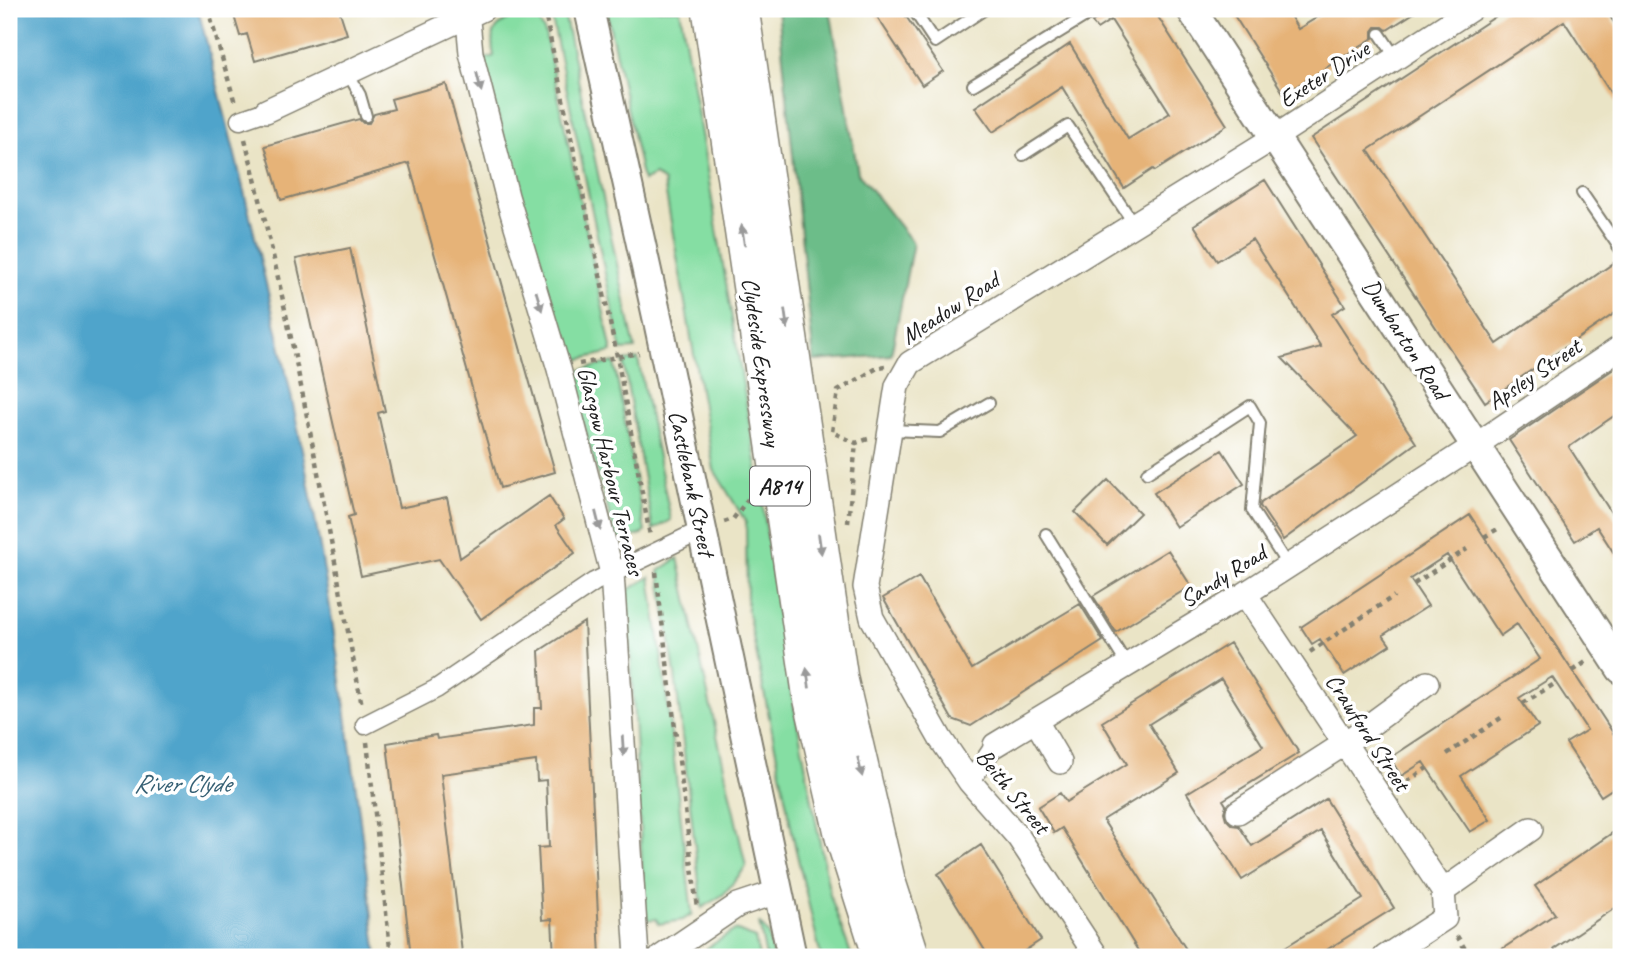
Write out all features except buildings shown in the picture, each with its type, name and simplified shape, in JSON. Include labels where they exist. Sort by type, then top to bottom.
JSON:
[{"type":"main road","name":"Clydeside Expressway","points":[[741,9],[840,679],[887,879],[912,957]]},
{"type":"main road","points":[[757,9],[767,85],[766,181]]},
{"type":"main road","name":"Clydeside Expressway","points":[[710,17],[816,726],[843,837],[881,957]]},
{"type":"main road","points":[[816,726],[813,772],[824,832],[859,957]]},
{"type":"main road","points":[[868,802],[934,957]]},
{"type":"street","name":"Castlebank Street","points":[[589,9],[792,957]]},
{"type":"street","name":"Dumbarton Road","points":[[1191,9],[1621,669]]},
{"type":"street","name":"Exeter Drive","points":[[1275,137],[1471,9]]},
{"type":"street","points":[[240,120],[266,111],[472,11]]},
{"type":"street","name":"Glasgow Harbour Terraces","points":[[472,11],[471,53],[507,196],[559,369],[612,573],[636,957]]},
{"type":"street","name":"Meadow Road","points":[[892,655],[872,618],[865,587],[897,386],[910,363],[1275,137]]},
{"type":"street","name":"Apsley Street","points":[[1476,445],[1621,347]]},
{"type":"street","name":"Sandy Road","points":[[995,745],[1245,594],[1476,445]]},
{"type":"street","points":[[365,725],[436,689],[594,582],[702,530]]},
{"type":"street","name":"Crawford Street","points":[[1245,594],[1443,896]]},
{"type":"street","name":"Beith Street","points":[[892,655],[940,738],[970,782],[1019,838],[1097,957]]},
{"type":"street","points":[[1238,812],[1345,744],[1427,683]]},
{"type":"street","points":[[1036,721],[1060,762]]},
{"type":"street","points":[[970,782],[995,745]]},
{"type":"street","points":[[1385,957],[1445,918],[1443,896],[1531,829]]},
{"type":"street","points":[[661,957],[738,905],[778,892]]},
{"type":"lane","points":[[914,9],[935,43],[985,9]]},
{"type":"lane","points":[[973,85],[1097,9]]},
{"type":"lane","points":[[1380,34],[1395,58]]},
{"type":"lane","points":[[347,72],[360,94],[366,117]]},
{"type":"lane","points":[[1023,155],[1068,126],[1134,224]]},
{"type":"lane","points":[[1582,193],[1621,250]]},
{"type":"lane","points":[[890,430],[940,432],[989,403]]},
{"type":"lane","points":[[1147,473],[1250,406],[1260,423],[1252,510],[1288,566]]},
{"type":"lane","points":[[1046,534],[1127,665]]},
{"type":"path","points":[[208,9],[269,233],[310,427],[365,725],[391,957]]},
{"type":"path","points":[[544,9],[617,356],[653,552],[700,930]]},
{"type":"path","points":[[559,369],[640,353]]},
{"type":"path","points":[[856,443],[832,432],[838,391],[879,366],[910,363]]},
{"type":"path","points":[[1414,584],[1467,549]]},
{"type":"path","points":[[1292,664],[1394,596]]},
{"type":"path","points":[[1523,703],[1556,683]]},
{"type":"path","points":[[1447,754],[1504,716]]},
{"type":"path","points":[[1380,799],[1427,768]]},
{"type":"path","points":[[1612,957],[1621,947]]},
{"type":"green space","points":[[533,9],[545,33],[612,352],[568,362],[482,60],[494,56],[493,37],[499,25]]},
{"type":"green space","points":[[550,9],[561,9],[564,13],[635,349],[621,350]]},
{"type":"green space","points":[[606,9],[680,9],[760,485],[783,648],[830,895],[852,957],[821,957],[795,846],[747,607],[746,522],[714,470],[664,182],[655,175],[643,181]]},
{"type":"green space","points":[[778,9],[830,9],[858,173],[913,243],[891,355],[814,361]]},
{"type":"green space","points":[[638,359],[671,520],[653,530],[623,361]]},
{"type":"green space","points":[[614,362],[645,532],[609,541],[614,531],[569,373]]},
{"type":"green space","points":[[678,558],[746,867],[724,894],[702,908],[675,674],[659,571]]},
{"type":"green space","points":[[650,577],[692,914],[683,920],[658,924],[657,919],[645,920],[630,643],[623,637],[620,595]]},
{"type":"green space","points":[[759,923],[768,934],[773,957],[766,957]]},
{"type":"green space","points":[[735,930],[755,938],[759,957],[707,957],[707,948]]},
{"type":"water","name":"River Clyde","points":[[9,9],[198,9],[242,183],[299,432],[326,581],[377,957],[9,957]]}]
